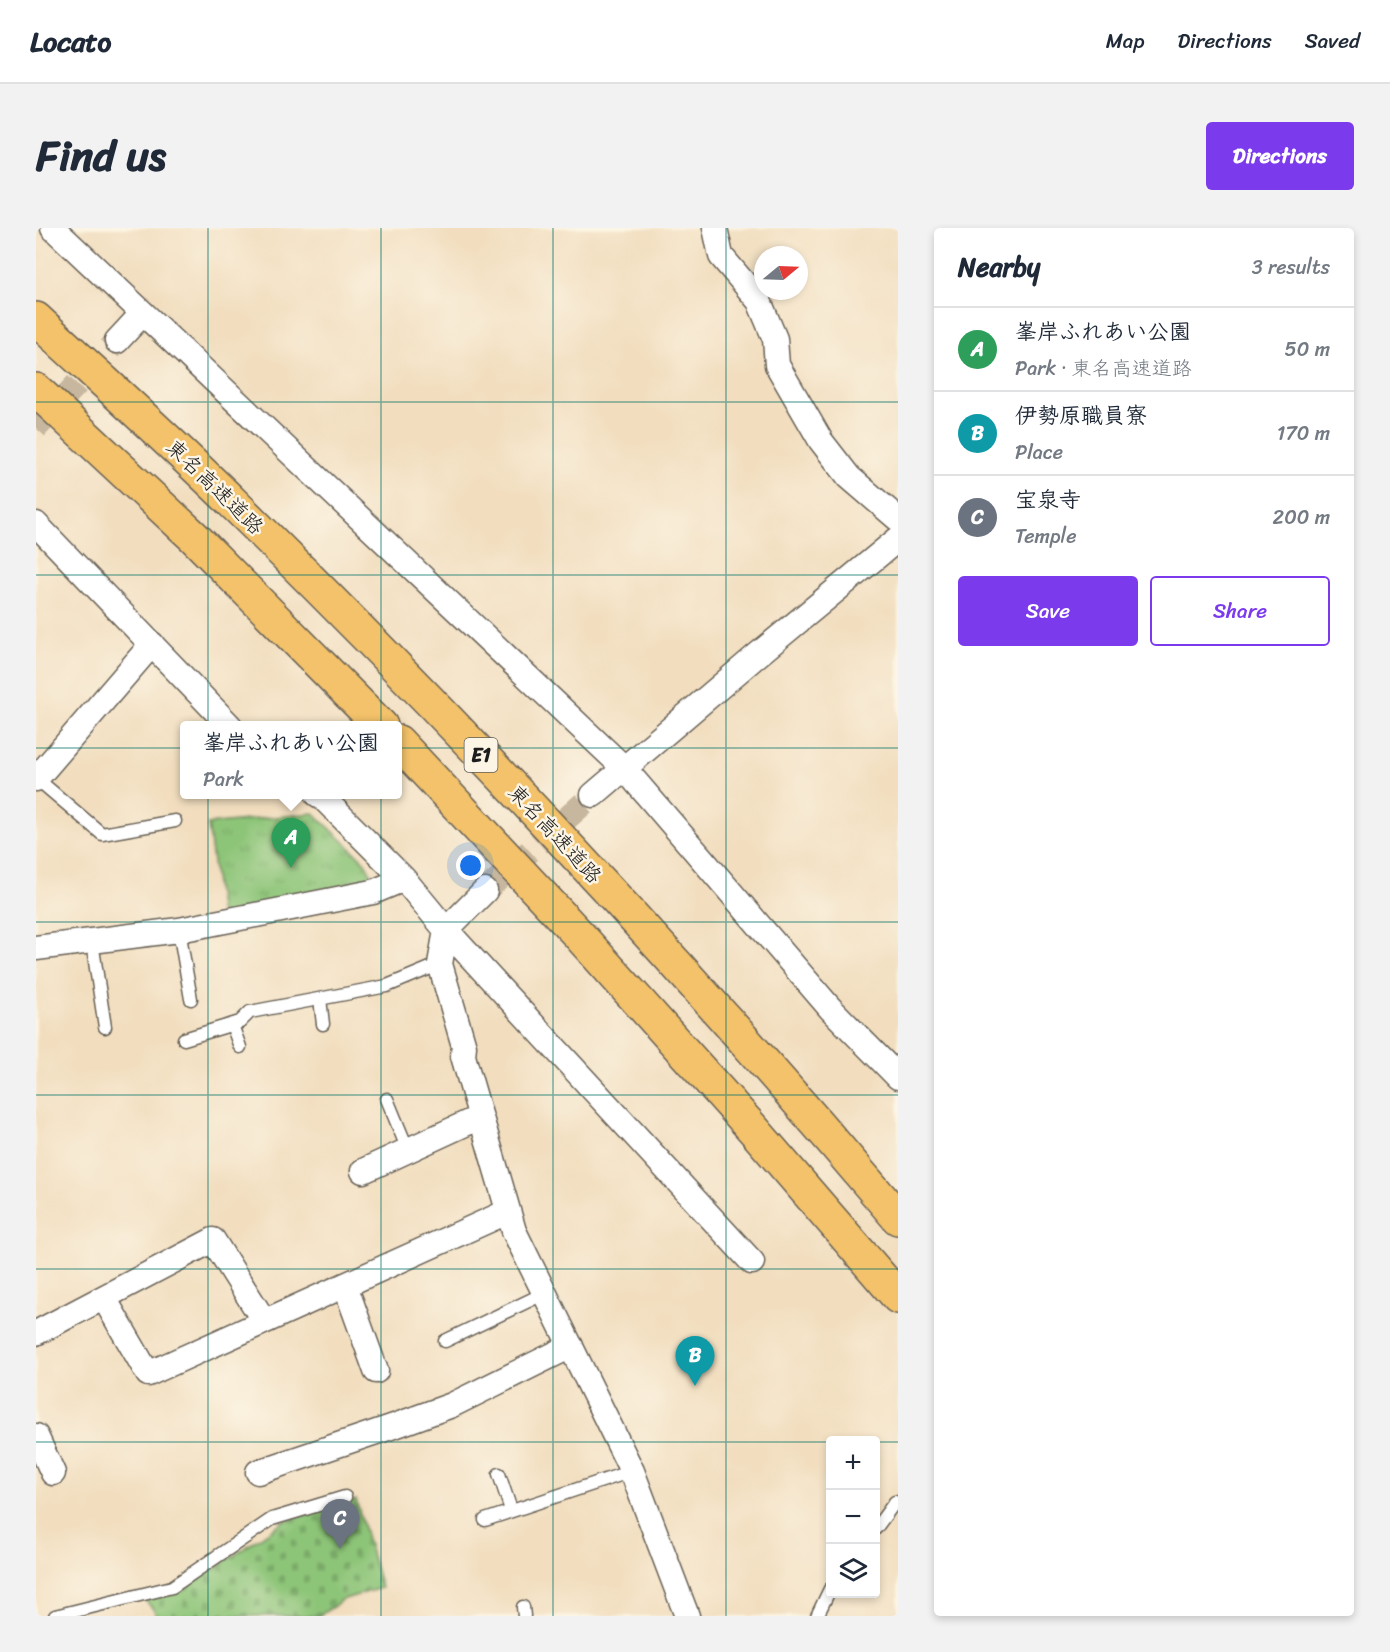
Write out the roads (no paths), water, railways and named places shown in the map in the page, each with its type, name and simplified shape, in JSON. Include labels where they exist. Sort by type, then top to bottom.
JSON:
[{"type":"highway","name":"東名高速道路","points":[[36,319],[230,500],[435,705],[795,1097],[898,1218]]},
{"type":"highway","points":[[36,390],[194,537],[376,721]]},
{"type":"highway","name":"E1","points":[[402,746],[578,934],[738,1112],[898,1297]]},
{"type":"street","points":[[53,228],[77,236],[143,313],[624,768],[830,1008],[898,1077]]},
{"type":"street","points":[[715,228],[721,256],[759,301],[775,339],[777,365],[821,441],[849,477],[898,519]]},
{"type":"street","points":[[117,340],[143,313]]},
{"type":"street","points":[[36,524],[225,721]]},
{"type":"street","points":[[593,795],[898,540]]},
{"type":"street","points":[[36,778],[124,667],[152,644]]},
{"type":"street","points":[[324,799],[404,879],[446,930],[752,1262]]},
{"type":"street","points":[[36,948],[180,930],[373,892],[404,879]]},
{"type":"street","points":[[485,891],[446,930],[440,964],[464,1046],[463,1056],[514,1231],[632,1471],[687,1616]]},
{"type":"street","points":[[363,1171],[480,1117]]},
{"type":"street","points":[[104,1298],[148,1374],[507,1212]]},
{"type":"street","points":[[36,1333],[104,1298],[208,1233],[264,1321]]},
{"type":"street","points":[[345,1285],[376,1371]]},
{"type":"street","points":[[258,1472],[394,1415],[452,1405],[571,1346]]},
{"type":"street","points":[[36,1436],[53,1473]]},
{"type":"lane","points":[[36,778],[102,834],[175,821]]},
{"type":"lane","points":[[180,930],[191,999]]},
{"type":"lane","points":[[92,942],[105,1027]]},
{"type":"lane","points":[[184,1040],[240,1022],[250,1011],[387,986],[440,964]]},
{"type":"lane","points":[[320,999],[323,1024]]},
{"type":"lane","points":[[232,1025],[240,1047]]},
{"type":"lane","points":[[387,1099],[408,1150]]},
{"type":"lane","points":[[445,1341],[545,1293]]},
{"type":"lane","points":[[485,1520],[632,1471]]},
{"type":"lane","points":[[499,1474],[511,1510]]},
{"type":"lane","points":[[55,1616],[172,1587],[272,1519],[345,1497]]},
{"type":"lane","points":[[880,1523],[895,1502]]},
{"type":"lane","points":[[817,1616],[826,1598]]},
{"type":"tunnel","points":[[36,428],[117,341]]},
{"type":"tunnel","points":[[485,891],[593,795]]},
{"type":"place","name":"峯岸ふれあい公園","points":[[291,868]]},
{"type":"place","name":"伊勢原職員寮","points":[[695,1386]]},
{"type":"place","name":"宝泉寺","points":[[340,1549]]}]
